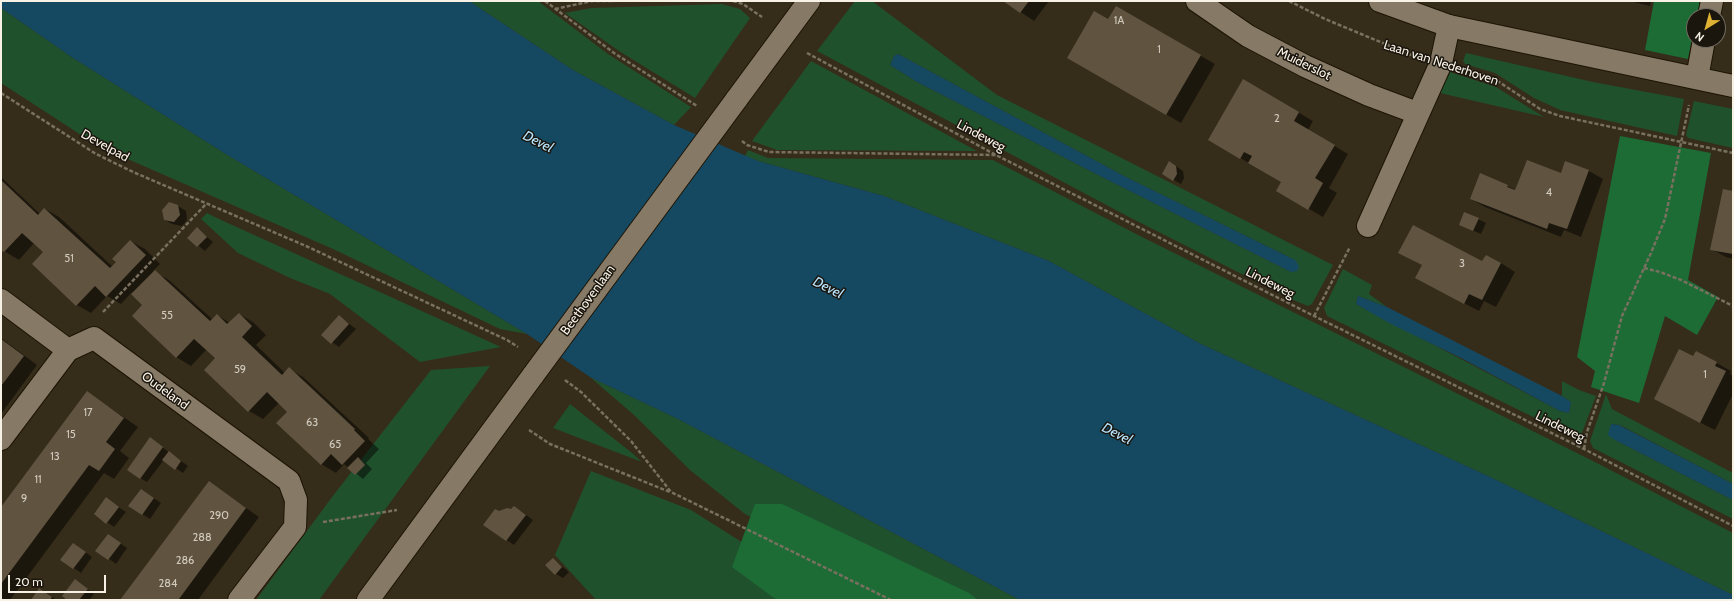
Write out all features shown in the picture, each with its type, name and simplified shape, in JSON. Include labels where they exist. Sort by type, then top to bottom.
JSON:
[{"type":"street","name":"Beethovenlaan","points":[[368,600],[809,1]]},
{"type":"street","name":"Muiderslot","points":[[1197,1],[1248,36],[1305,66],[1369,94],[1418,113]]},
{"type":"street","points":[[1380,1],[1449,26],[1733,86]]},
{"type":"street","points":[[1368,226],[1441,63],[1449,26]]},
{"type":"street","points":[[1696,78],[1702,48]]},
{"type":"street","points":[[1,300],[68,350]]},
{"type":"street","points":[[1,439],[68,350],[94,338]]},
{"type":"street","name":"Oudeland","points":[[94,338],[288,481],[296,500],[295,526]]},
{"type":"street","points":[[239,600],[295,526]]},
{"type":"path","points":[[555,9],[592,1],[615,1]]},
{"type":"path","points":[[733,1],[744,4],[768,21]]},
{"type":"path","name":"Laan van Nederhoven","points":[[1289,1],[1325,19],[1394,49],[1418,58],[1493,78],[1540,109],[1560,116],[1733,153]]},
{"type":"path","name":"Lindeweg","points":[[802,50],[996,155],[1314,316],[1584,449],[1733,526]]},
{"type":"path","points":[[1584,449],[1587,432],[1604,383],[1622,316],[1665,219],[1680,142],[1696,78]]},
{"type":"path","name":"Develpad","points":[[1,93],[96,154],[206,204],[99,317],[94,338]]},
{"type":"path","points":[[1314,316],[1353,241],[1368,226]]},
{"type":"path","points":[[1644,268],[1681,280],[1733,306]]},
{"type":"path","points":[[528,430],[550,444],[671,492]]},
{"type":"path","points":[[295,526],[400,510]]},
{"type":"green space","points":[[469,1],[538,1],[608,54],[691,107],[674,125],[573,70]]},
{"type":"green space","points":[[855,1],[872,1],[997,95],[1333,265],[1312,304],[1308,306],[1293,300],[1129,217],[817,51]],"holes":[[[898,54],[1124,176],[1295,260],[1291,272],[917,82],[890,65],[894,56]]]},
{"type":"green space","points":[[1654,1],[1700,1],[1699,8],[1686,8],[1686,48],[1690,48],[1688,59],[1645,50]]},
{"type":"green space","points":[[722,4],[740,9],[750,18],[695,98],[619,51],[565,13],[591,8]]},
{"type":"green space","points":[[1,8],[73,58],[229,156],[527,334],[500,329],[333,249],[98,146],[1,83]]},
{"type":"green space","points":[[1466,53],[1593,82],[1684,99],[1677,136],[1560,110],[1534,98],[1495,73],[1465,64],[1463,61]]},
{"type":"green space","points":[[811,61],[977,151],[777,150],[752,141]]},
{"type":"green space","points":[[1450,72],[1496,87],[1544,117],[1440,93]]},
{"type":"green space","points":[[1694,101],[1733,109],[1733,148],[1688,138],[1686,135]]},
{"type":"green space","points":[[1620,136],[1711,153],[1688,280],[1718,297],[1697,335],[1665,316],[1639,403],[1591,387],[1595,371],[1577,357]]},
{"type":"green space","points":[[748,150],[768,158],[993,160],[1142,237],[1591,460],[1733,533],[1733,595],[1488,476],[1201,344],[1049,261],[884,196],[758,161],[745,156]]},
{"type":"green space","points":[[207,213],[501,347],[420,362],[330,294],[290,278],[238,253],[201,219]]},
{"type":"green space","points":[[1343,269],[1372,285],[1369,294],[1387,307],[1358,296],[1356,304],[1560,411],[1569,413],[1571,402],[1562,396],[1562,381],[1579,390],[1596,396],[1580,438],[1574,437],[1327,316],[1324,308]]},
{"type":"green space","points":[[490,366],[319,600],[256,600],[332,497],[431,370]]},
{"type":"green space","points":[[590,377],[678,419],[1020,600],[914,600],[745,514],[690,470],[634,415]]},
{"type":"green space","points":[[1606,394],[1612,409],[1733,473],[1733,484],[1620,425],[1611,424],[1615,440],[1733,500],[1733,519],[1593,448],[1590,441]]},
{"type":"green space","points":[[570,404],[632,453],[642,462],[553,428]]},
{"type":"green space","points":[[591,471],[691,510],[748,546],[854,600],[596,600],[555,555]]},
{"type":"green space","points":[[755,504],[782,504],[969,593],[978,600],[779,600],[774,598],[732,567]]},
{"type":"water","name":"Devel","points":[[1,1],[469,1],[573,70],[674,125],[758,161],[884,196],[1049,261],[1201,344],[1488,476],[1733,595],[1733,600],[1020,600],[678,419],[590,377],[527,334],[229,156],[73,58],[1,8]]},
{"type":"water","points":[[898,54],[1124,176],[1295,260],[1299,266],[1297,271],[1291,272],[917,82],[890,65],[894,56]]},
{"type":"water","points":[[1358,296],[1387,307],[1562,396],[1571,402],[1569,413],[1560,411],[1461,358],[1391,324],[1356,304]]},
{"type":"water","points":[[1611,424],[1619,425],[1733,484],[1733,500],[1615,440],[1608,435]]},
{"type":"building","points":[[1003,1],[1029,1],[1020,13]]},
{"type":"building","points":[[1116,6],[1201,55],[1166,115],[1067,58],[1094,11],[1108,19]]},
{"type":"building","points":[[1243,79],[1299,112],[1294,121],[1335,145],[1315,178],[1323,183],[1308,210],[1276,191],[1281,182],[1248,163],[1252,156],[1244,152],[1240,159],[1208,140]]},
{"type":"building","points":[[1527,160],[1561,173],[1565,161],[1589,170],[1567,229],[1549,223],[1547,229],[1470,199],[1480,173],[1508,185],[1507,187],[1515,190]]},
{"type":"building","points":[[1169,161],[1176,166],[1177,174],[1173,181],[1162,174]]},
{"type":"building","points":[[1,180],[38,215],[44,208],[110,268],[116,262],[112,259],[130,240],[146,255],[106,297],[95,286],[76,306],[32,264],[43,252],[22,233],[4,252],[1,250]]},
{"type":"building","points":[[1723,189],[1733,191],[1733,254],[1710,250]]},
{"type":"building","points":[[169,202],[178,205],[180,215],[174,222],[164,220],[162,210]]},
{"type":"building","points":[[1464,212],[1479,218],[1473,231],[1459,225]]},
{"type":"building","points":[[1413,225],[1482,261],[1486,255],[1501,263],[1482,300],[1469,294],[1464,304],[1415,278],[1422,265],[1398,253]]},
{"type":"building","points":[[197,227],[207,237],[197,247],[187,238]]},
{"type":"building","points":[[155,270],[210,321],[217,314],[227,324],[239,313],[252,326],[242,337],[282,375],[289,367],[355,429],[354,430],[365,441],[342,465],[331,454],[321,465],[276,423],[287,412],[267,392],[248,412],[204,370],[215,358],[194,339],[176,358],[132,316],[142,305],[131,294]]},
{"type":"building","points":[[339,315],[349,324],[331,344],[321,335]]},
{"type":"building","points":[[1,339],[24,356],[1,386]]},
{"type":"building","points":[[1679,349],[1693,356],[1696,351],[1717,362],[1715,366],[1726,371],[1700,423],[1654,399]]},
{"type":"building","points":[[87,391],[124,418],[106,442],[115,449],[99,471],[89,465],[1,584],[1,507]]},
{"type":"building","points":[[150,437],[163,447],[140,479],[127,470]]},
{"type":"building","points":[[169,451],[181,461],[175,470],[162,460]]},
{"type":"building","points":[[358,457],[365,465],[355,475],[347,468]]},
{"type":"building","points":[[209,481],[246,508],[179,599],[120,600]]},
{"type":"building","points":[[141,489],[154,498],[142,515],[128,506]]},
{"type":"building","points":[[106,497],[119,507],[106,524],[94,514]]},
{"type":"building","points":[[514,506],[526,515],[506,541],[483,525],[495,509],[499,511],[507,508],[511,509]]},
{"type":"building","points":[[108,534],[121,543],[108,560],[95,551]]},
{"type":"building","points":[[73,543],[86,552],[73,569],[60,560]]},
{"type":"building","points":[[553,558],[562,567],[555,575],[545,565]]},
{"type":"building","points":[[75,579],[88,589],[79,600],[67,600],[62,596]]},
{"type":"building","points":[[39,588],[52,597],[50,600],[31,600]]}]
